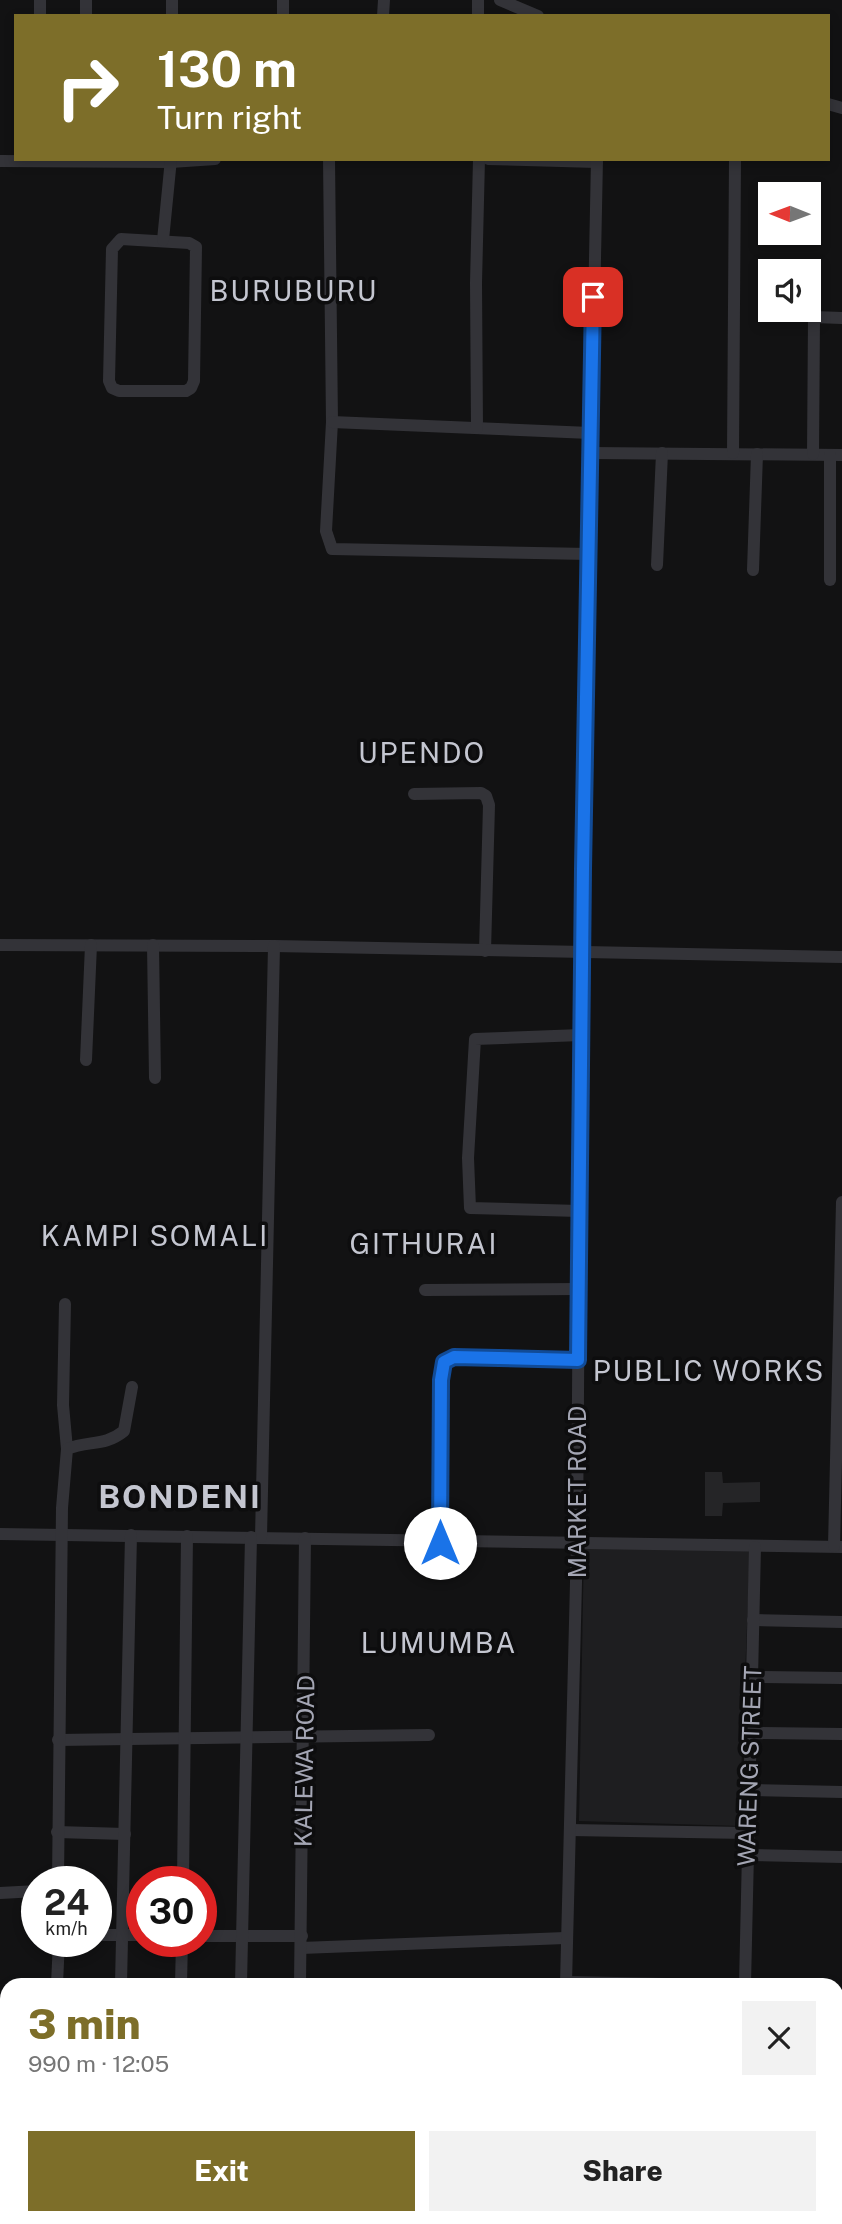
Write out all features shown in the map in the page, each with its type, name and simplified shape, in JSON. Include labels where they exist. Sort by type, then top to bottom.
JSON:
[{"type":"street","points":[[500,0],[533,14]]},
{"type":"street","points":[[86,161],[171,161],[163,240]]},
{"type":"street","points":[[329,161],[332,422],[326,531],[332,549],[589,554]]},
{"type":"street","points":[[477,428],[479,161]]},
{"type":"street","name":"MARKET ROAD","points":[[566,1978],[577,1542],[582,953],[597,161]]},
{"type":"street","points":[[733,453],[735,161]]},
{"type":"street","points":[[121,239],[163,240],[189,243],[195,247],[194,381],[186,391],[118,391],[112,388],[109,381],[112,248],[121,239]]},
{"type":"street","points":[[813,454],[814,317],[842,318]]},
{"type":"street","points":[[332,422],[590,433]]},
{"type":"street","points":[[591,453],[836,455],[830,580]]},
{"type":"street","points":[[657,565],[662,453]]},
{"type":"street","points":[[753,570],[757,454]]},
{"type":"street","points":[[414,794],[481,793],[486,796],[489,805],[485,951]]},
{"type":"street","points":[[0,945],[274,946],[842,957]]},
{"type":"street","points":[[86,1060],[91,945]]},
{"type":"street","points":[[153,945],[155,1078]]},
{"type":"street","points":[[242,1978],[246,1737],[256,1537],[274,946]]},
{"type":"street","points":[[579,1211],[470,1208],[468,1158],[475,1039],[581,1035]]},
{"type":"street","points":[[0,1534],[305,1538],[440,1543],[577,1542],[838,1547],[842,1202]]},
{"type":"street","points":[[425,1290],[578,1289]]},
{"type":"street","points":[[58,1866],[61,1536],[63,1479],[68,1449],[63,1405],[65,1304]]},
{"type":"street","points":[[440,1543],[441,1380],[444,1362],[454,1357],[578,1360]]},
{"type":"street","points":[[68,1449],[77,1445],[111,1441],[124,1431],[132,1387]]},
{"type":"street","points":[[121,1978],[131,1535]]},
{"type":"street","points":[[183,1866],[187,1536]]},
{"type":"street","name":"KALEWA ROAD","points":[[300,1978],[305,1538]]},
{"type":"street","name":"WARENG STREET","points":[[745,1978],[755,1547]]},
{"type":"street","points":[[753,1620],[842,1622]]},
{"type":"street","points":[[752,1677],[842,1678]]},
{"type":"street","points":[[751,1733],[842,1734]]},
{"type":"street","points":[[58,1740],[127,1741],[429,1734]]},
{"type":"street","points":[[748,1790],[842,1792]]},
{"type":"street","points":[[570,1830],[747,1833]]},
{"type":"street","points":[[57,1832],[125,1834]]},
{"type":"street","points":[[747,1855],[842,1857]]},
{"type":"street","points":[[0,1893],[21,1892]]},
{"type":"street","points":[[112,1935],[126,1935]]},
{"type":"street","points":[[217,1936],[302,1942],[565,1938]]},
{"type":"street","points":[[57,1978],[58,1957]]},
{"type":"street","points":[[181,1978],[182,1957]]},
{"type":"shaded area","points":[[584,1545],[750,1550],[739,1826],[579,1821]]},
{"type":"building","points":[[705,1472],[722,1472],[723,1483],[760,1482],[760,1502],[723,1503],[722,1516],[705,1516]]},
{"type":"district","name":"BURUBURU","points":[[294,290]]},
{"type":"district","name":"UPENDO","points":[[422,752]]},
{"type":"district","name":"KAMPI SOMALI","points":[[155,1235]]},
{"type":"district","name":"GITHURAI","points":[[424,1243]]},
{"type":"district","name":"PUBLIC WORKS","points":[[709,1370]]},
{"type":"district","name":"BONDENI","points":[[180,1496]]},
{"type":"district","name":"LUMUMBA","points":[[439,1642]]},
{"type":"route","points":[[440,1543],[441,1371],[444,1362],[454,1357],[578,1360],[593,297]]}]
